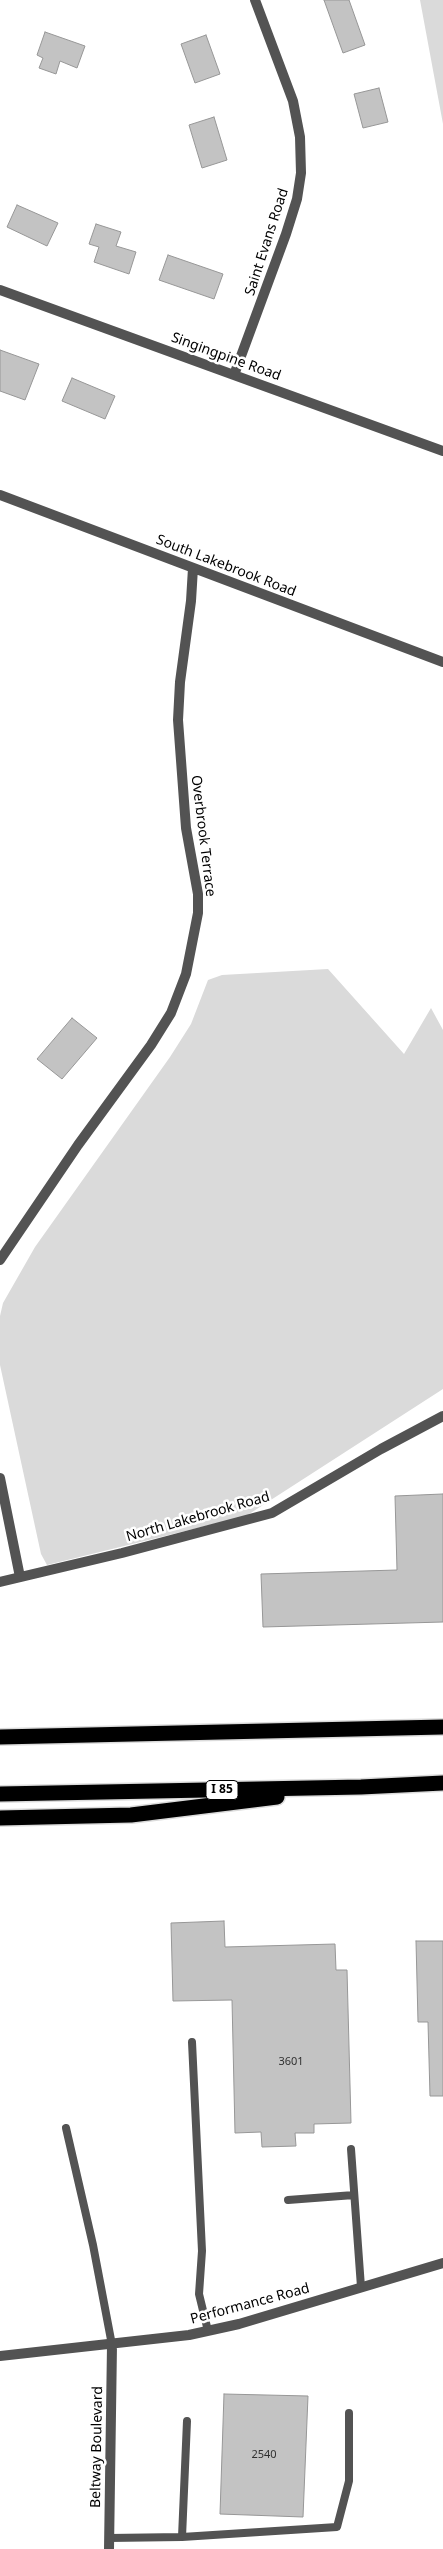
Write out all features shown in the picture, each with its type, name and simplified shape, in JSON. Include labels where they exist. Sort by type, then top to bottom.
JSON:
[{"type":"highway","points":[[0,1737],[45,1738],[443,1726]]},
{"type":"highway","points":[[0,1732],[45,1738]]},
{"type":"highway","name":"I 85","points":[[0,1794],[361,1787],[443,1783]]},
{"type":"highway","points":[[0,1818],[131,1815],[361,1787]]},
{"type":"street","name":"Saint Evans Road","points":[[234,375],[286,234],[302,172],[300,137],[293,100],[256,0]]},
{"type":"street","name":"Singingpine Road","points":[[0,290],[443,451]]},
{"type":"street","name":"South Lakebrook Road","points":[[0,495],[443,662]]},
{"type":"street","name":"Overbrook Terrace","points":[[0,1260],[73,1152],[151,1045],[171,1013],[186,974],[198,914],[198,894],[186,828],[178,720],[180,682],[191,601],[193,568]]},
{"type":"street","name":"North Lakebrook Road","points":[[0,1582],[122,1553],[272,1513],[443,1416]]},
{"type":"street","points":[[0,1478],[20,1577]]},
{"type":"street","name":"Performance Road","points":[[0,2356],[112,2345],[208,2331],[239,2324],[361,2286],[443,2264]]},
{"type":"street","name":"Beltway Boulevard","points":[[109,2549],[112,2345]]},
{"type":"lane","points":[[192,2042],[202,2251],[199,2294],[208,2331]]},
{"type":"lane","points":[[66,2128],[93,2246],[112,2345]]},
{"type":"lane","points":[[351,2149],[361,2286]]},
{"type":"lane","points":[[288,2200],[354,2195]]},
{"type":"lane","points":[[109,2538],[182,2538],[337,2528],[349,2481],[349,2413]]},
{"type":"lane","points":[[182,2538],[187,2421]]},
{"type":"shaded area","points":[[420,0],[443,0],[443,124]]},
{"type":"shaded area","points":[[328,969],[404,1054],[431,1008],[443,1030],[443,1389],[246,1516],[47,1565],[41,1554],[0,1365],[0,1316],[3,1303],[35,1247],[170,1057],[191,1024],[208,980],[222,975]]},
{"type":"building","points":[[324,0],[349,0],[365,45],[343,53]]},
{"type":"building","points":[[45,32],[85,46],[77,68],[60,61],[56,74],[39,68],[43,58],[37,55]]},
{"type":"building","points":[[206,35],[220,74],[195,83],[181,44]]},
{"type":"building","points":[[379,88],[388,122],[363,128],[354,94]]},
{"type":"building","points":[[214,117],[227,160],[202,168],[189,125]]},
{"type":"building","points":[[17,205],[58,223],[47,246],[7,227]]},
{"type":"building","points":[[96,224],[121,232],[116,246],[136,252],[129,274],[94,262],[99,247],[89,244]]},
{"type":"building","points":[[168,255],[223,274],[214,299],[159,280]]},
{"type":"building","points":[[0,350],[39,364],[25,400],[0,391]]},
{"type":"building","points":[[72,378],[115,396],[105,419],[62,401]]},
{"type":"building","points":[[72,1018],[97,1038],[62,1079],[37,1059]]},
{"type":"building","points":[[443,1494],[443,1622],[263,1627],[261,1574],[397,1570],[395,1496]]},
{"type":"building","points":[[224,1921],[225,1947],[335,1944],[336,1970],[347,1970],[351,2123],[314,2124],[314,2133],[295,2133],[296,2146],[262,2147],[261,2132],[235,2133],[232,2000],[173,2001],[171,1923]]},
{"type":"building","points":[[416,1941],[443,1941],[443,2096],[430,2096],[428,2022],[418,2022]]},
{"type":"building","points":[[224,2394],[308,2396],[303,2517],[220,2514]]}]
